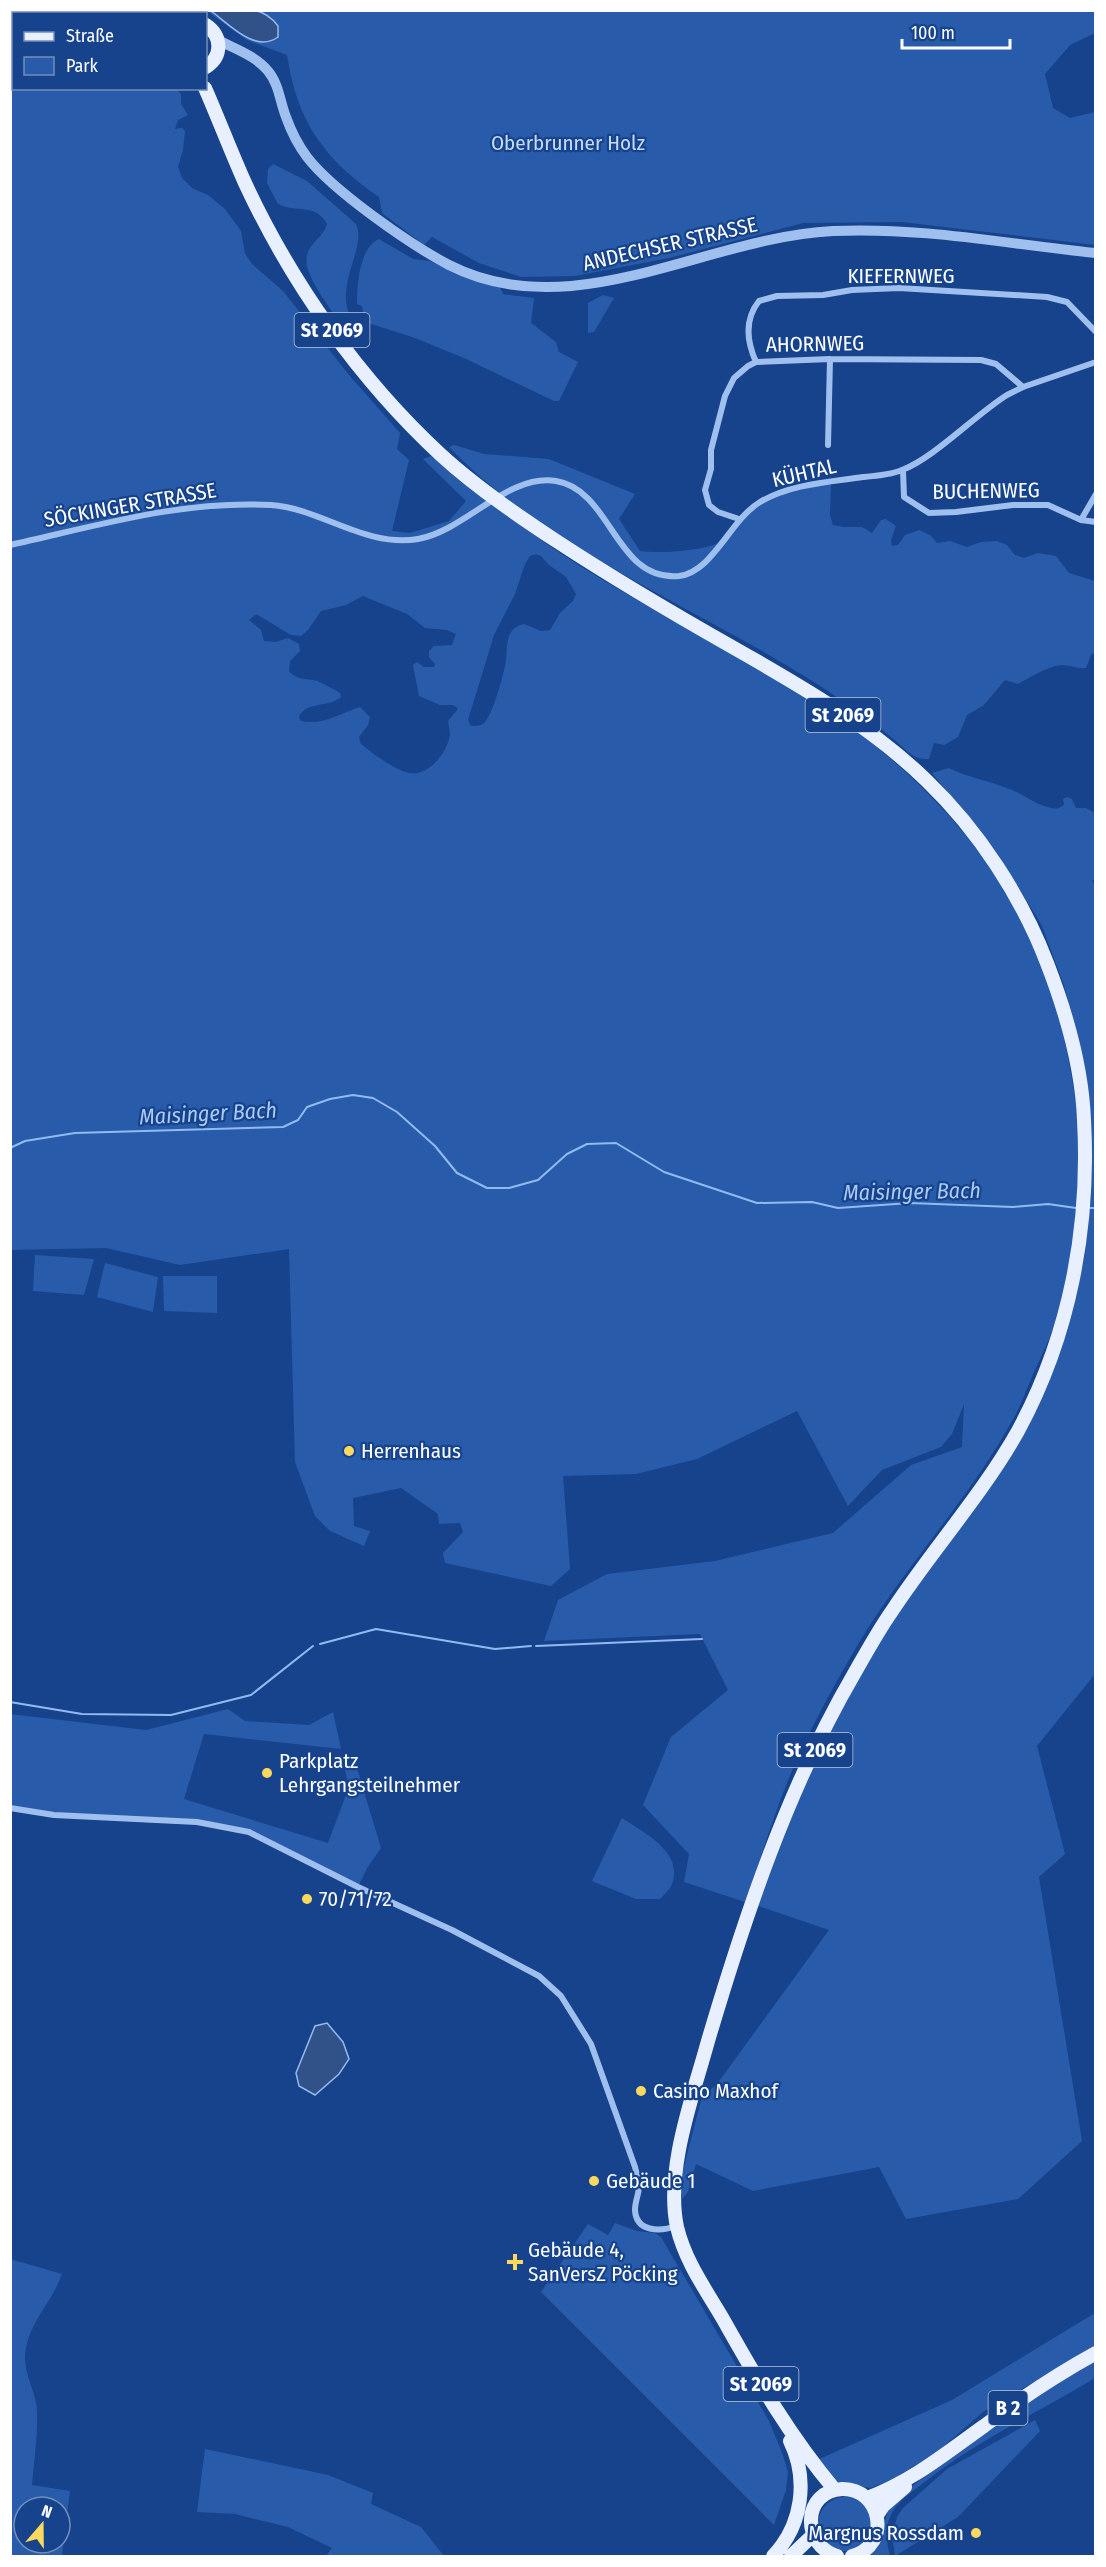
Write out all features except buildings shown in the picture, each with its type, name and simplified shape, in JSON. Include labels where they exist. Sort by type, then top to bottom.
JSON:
[{"type":"main road","points":[[207,26],[218,40],[210,63]]},
{"type":"main road","name":"St 2069","points":[[210,63],[209,84],[218,117]]},
{"type":"main road","name":"St 2069","points":[[206,90],[245,183],[297,279],[348,354],[381,395],[443,458],[507,509],[626,586],[824,702],[879,740],[928,782],[972,832],[1009,885],[1036,933],[1065,1018],[1084,1108],[1086,1159],[1083,1228],[1072,1283],[1056,1342],[1017,1431],[984,1483],[892,1610],[825,1727],[771,1854],[725,1984],[693,2094],[676,2173],[674,2195],[677,2226],[690,2262],[749,2366],[807,2456],[835,2490]]},
{"type":"main road","name":"B 2","points":[[877,2515],[883,2506],[924,2469],[1032,2390],[1095,2353]]},
{"type":"main road","name":"St 2069","points":[[773,2556],[790,2535],[801,2492],[799,2465],[787,2434],[787,2425]]},
{"type":"main road","name":"St 2069","points":[[807,2456],[822,2497]]},
{"type":"main road","name":"B 2","points":[[867,2498],[889,2489],[924,2469]]},
{"type":"main road","points":[[837,2556],[822,2549],[813,2535],[811,2516],[814,2507],[822,2497],[835,2490],[850,2490],[867,2498],[877,2515],[879,2524],[873,2543],[867,2550],[852,2556]]},
{"type":"main road","points":[[791,2556],[813,2535]]},
{"type":"main road","points":[[804,2556],[822,2549]]},
{"type":"street","name":"ANDECHSER STRASSE","points":[[218,40],[246,54],[268,71],[277,87],[294,137],[318,170],[372,213],[432,255],[452,266],[491,280],[524,286],[590,284],[650,271],[739,246],[830,231],[933,232],[1095,253]]},
{"type":"street","points":[[210,63],[231,54],[246,54]]},
{"type":"street","name":"KIEFERNWEG","points":[[756,362],[748,338],[750,314],[762,299],[782,295],[823,295],[852,290],[899,288],[1047,297],[1067,302],[1095,332]]},
{"type":"street","points":[[828,445],[830,359]]},
{"type":"street","name":"AHORNWEG","points":[[739,519],[718,512],[709,505],[706,499],[706,486],[711,469],[711,450],[727,390],[738,374],[756,362],[830,359],[984,360],[996,364],[1023,387]]},
{"type":"street","name":"KÜHTAL","points":[[395,541],[416,540],[432,535],[525,484],[547,480],[573,486],[596,506],[622,547],[637,561],[658,573],[681,576],[702,567],[746,511],[781,492],[903,470],[921,460],[994,404],[1023,387],[1095,362]]},
{"type":"street","name":"BUCHENWEG","points":[[903,470],[904,497],[929,513],[1012,505],[1048,505],[1081,520],[1095,522]]},
{"type":"street","points":[[1081,520],[1095,494]]},
{"type":"street","name":"SÖCKINGER STRASSE","points":[[10,544],[157,513],[192,507],[235,504],[275,505],[365,534],[395,541]]},
{"type":"street","points":[[10,1808],[54,1815],[197,1822],[249,1832],[512,1960],[539,1976],[561,1996],[591,2044],[635,2166],[639,2185],[635,2211],[637,2220],[644,2227],[652,2229],[677,2226]]},
{"type":"green space","name":"Oberbrunner Holz","points":[[207,11],[1095,11],[1095,33],[1070,45],[1045,74],[1053,108],[1070,118],[1095,112],[1095,245],[902,222],[803,223],[669,258],[575,276],[521,277],[479,263],[432,237],[424,245],[382,213],[379,197],[343,168],[316,137],[298,100],[287,55],[247,40]]},
{"type":"green space","points":[[10,75],[12,76],[12,90],[177,90],[181,94],[181,104],[188,115],[178,120],[175,129],[182,128],[185,131],[178,167],[182,178],[192,188],[208,195],[225,209],[241,231],[245,254],[253,265],[283,291],[349,375],[400,433],[397,449],[409,460],[392,531],[410,533],[449,521],[466,501],[423,459],[431,456],[558,552],[806,695],[884,753],[920,785],[953,820],[983,858],[1010,898],[1040,956],[1064,1039],[1076,1105],[1079,1139],[1078,1206],[1068,1273],[1050,1337],[1020,1406],[977,1478],[878,1613],[836,1683],[791,1773],[745,1902],[684,1882],[689,1854],[643,1805],[671,1737],[728,1690],[700,1634],[544,1641],[558,1600],[607,1574],[715,1561],[833,1533],[911,1465],[962,1447],[964,1404],[952,1434],[941,1447],[882,1470],[848,1506],[797,1411],[697,1459],[636,1474],[563,1476],[570,1569],[551,1586],[445,1563],[443,1553],[463,1532],[460,1523],[439,1524],[438,1514],[401,1488],[353,1498],[354,1526],[370,1531],[364,1546],[330,1531],[315,1516],[295,1462],[289,1249],[180,1265],[106,1248],[11,1250]],"holes":[[[536,554],[566,577],[576,594],[573,601],[560,613],[550,630],[541,631],[524,624],[512,630],[509,635],[502,679],[491,712],[484,723],[471,726],[468,720],[494,635],[515,594],[525,564],[530,556]],[[363,596],[407,614],[425,628],[447,630],[456,634],[452,645],[434,646],[429,651],[429,657],[435,664],[434,667],[424,667],[417,662],[413,665],[419,696],[440,705],[454,705],[458,709],[448,721],[450,737],[444,752],[429,768],[416,773],[396,768],[361,744],[359,737],[368,725],[370,717],[360,707],[316,722],[301,721],[299,718],[306,709],[330,703],[341,697],[340,693],[317,681],[299,678],[292,674],[289,671],[290,661],[300,651],[299,644],[288,638],[276,642],[264,641],[261,630],[249,620],[256,614],[291,635],[301,636],[321,611],[346,605]]]},
{"type":"green space","points":[[273,164],[307,181],[356,224],[358,243],[346,291],[346,304],[350,316],[346,323],[339,322],[324,299],[313,281],[307,263],[309,251],[327,224],[317,213],[278,204],[267,183],[268,169]]},
{"type":"green space","points":[[379,239],[413,259],[430,261],[461,276],[500,287],[503,294],[534,298],[531,323],[556,342],[559,352],[578,362],[559,401],[554,401],[464,358],[415,338],[365,322],[362,306],[357,304],[360,268],[367,250]]},
{"type":"green space","points":[[603,295],[614,298],[594,332],[588,333],[588,303]]},
{"type":"green space","points":[[454,445],[484,454],[549,459],[635,494],[619,519],[640,551],[684,551],[718,543],[726,539],[746,514],[759,505],[789,493],[831,483],[830,515],[833,525],[862,527],[872,533],[881,520],[886,519],[896,526],[891,540],[892,546],[898,545],[905,535],[919,530],[930,535],[937,543],[950,541],[967,547],[981,542],[997,541],[1007,545],[1015,555],[1024,558],[1038,553],[1056,556],[1069,573],[1095,581],[1095,652],[1091,655],[1086,668],[1057,666],[1018,684],[1005,680],[984,705],[967,715],[958,737],[944,745],[934,743],[929,759],[918,758],[825,689],[778,660],[629,578],[533,518],[489,485],[449,447]]},
{"type":"green space","points":[[949,768],[1012,790],[1046,807],[1059,808],[1064,805],[1063,799],[1067,797],[1072,799],[1076,808],[1086,808],[1095,813],[1096,878],[1092,881],[1096,886],[1095,1674],[1037,1746],[1065,1854],[1039,1877],[1082,2141],[1018,2199],[906,2219],[879,2167],[753,2191],[696,2164],[688,2192],[682,2199],[682,2174],[702,2097],[717,2084],[829,1930],[755,1905],[811,1765],[869,1652],[970,1511],[1061,1344],[1077,1292],[1085,1254],[1092,1187],[1090,1109],[1064,985],[1041,924],[999,856],[932,773]]},
{"type":"green space","points":[[35,1255],[94,1259],[84,1295],[33,1291]]},
{"type":"green space","points":[[105,1263],[158,1277],[153,1312],[97,1297]]},
{"type":"green space","points":[[163,1276],[217,1276],[217,1313],[164,1311]]},
{"type":"green space","points":[[228,1709],[245,1721],[309,1725],[333,1712],[341,1749],[204,1734],[184,1799],[328,1843],[349,1787],[345,1770],[356,1765],[381,1848],[367,1868],[358,1887],[249,1832],[223,1825],[54,1815],[10,1808],[10,1714],[146,1730]]},
{"type":"green space","points":[[622,1818],[659,1844],[672,1862],[674,1873],[672,1884],[660,1899],[636,1899],[592,1881]]},
{"type":"green space","points":[[615,2223],[637,2231],[655,2233],[661,2237],[769,2421],[788,2472],[786,2490],[774,2525],[541,2292],[588,2224],[608,2235]]},
{"type":"green space","points":[[10,2259],[62,2274],[32,2329],[26,2348],[25,2365],[37,2411],[32,2485],[70,2491],[70,2495],[12,2495],[12,2555],[62,2556],[11,2556]]},
{"type":"green space","points":[[1095,2313],[1095,2346],[983,2412],[936,2453],[891,2480],[870,2488],[839,2482],[827,2477],[815,2461],[952,2400]]},
{"type":"green space","points":[[1095,2357],[1095,2378],[966,2452],[906,2497],[895,2508],[889,2520],[887,2538],[890,2556],[867,2556],[878,2547],[888,2510],[899,2496],[987,2429]]},
{"type":"green space","points":[[1035,2420],[1040,2431],[958,2517],[895,2556],[892,2537],[897,2517],[903,2508],[947,2469]]},
{"type":"green space","points":[[205,2449],[328,2475],[373,2493],[371,2504],[421,2527],[444,2556],[326,2556],[332,2548],[288,2527],[235,2514],[197,2512]]},
{"type":"green space","points":[[840,2497],[850,2497],[864,2505],[870,2514],[872,2524],[870,2534],[864,2543],[850,2551],[840,2551],[823,2539],[818,2529],[818,2519],[830,2502]]},
{"type":"shaded area","points":[[248,9],[264,14],[278,26],[278,37],[260,42],[251,39],[242,35],[211,11]]},
{"type":"shaded area","points":[[327,2023],[343,2042],[349,2059],[339,2074],[315,2095],[299,2086],[296,2073],[315,2026]]},
{"type":"waterway","name":"Maisinger Bach","points":[[10,1148],[25,1141],[75,1133],[283,1127],[298,1120],[307,1107],[330,1099],[353,1095],[373,1098],[397,1112],[435,1146],[457,1173],[487,1188],[509,1188],[538,1180],[567,1154],[587,1144],[616,1143],[664,1172],[757,1203],[812,1202],[838,1208],[910,1203],[1013,1207],[1048,1204],[1076,1208]]},
{"type":"waterway","name":"Maisinger Bach","points":[[1088,1208],[1096,1208]]},
{"type":"waterway","points":[[320,1644],[376,1629],[495,1649],[531,1646]]},
{"type":"waterway","points":[[536,1646],[702,1639]]},
{"type":"waterway","points":[[10,1702],[82,1714],[171,1715],[251,1695],[313,1646]]},
{"type":"place","name":"Herrenhaus","points":[[349,1451]]},
{"type":"place","name":"Parkplatz Lehrgangsteilnehmer","points":[[267,1773]]},
{"type":"place","name":"70/71/72","points":[[307,1899]]},
{"type":"place","name":"Casino Maxhof","points":[[641,2091]]},
{"type":"place","name":"Gebäude 1","points":[[594,2181]]},
{"type":"place","name":"Gebäude 4, SanVersZ Pöcking","points":[[515,2262]]},
{"type":"place","name":"Margnus Rossdam","points":[[976,2533]]}]
